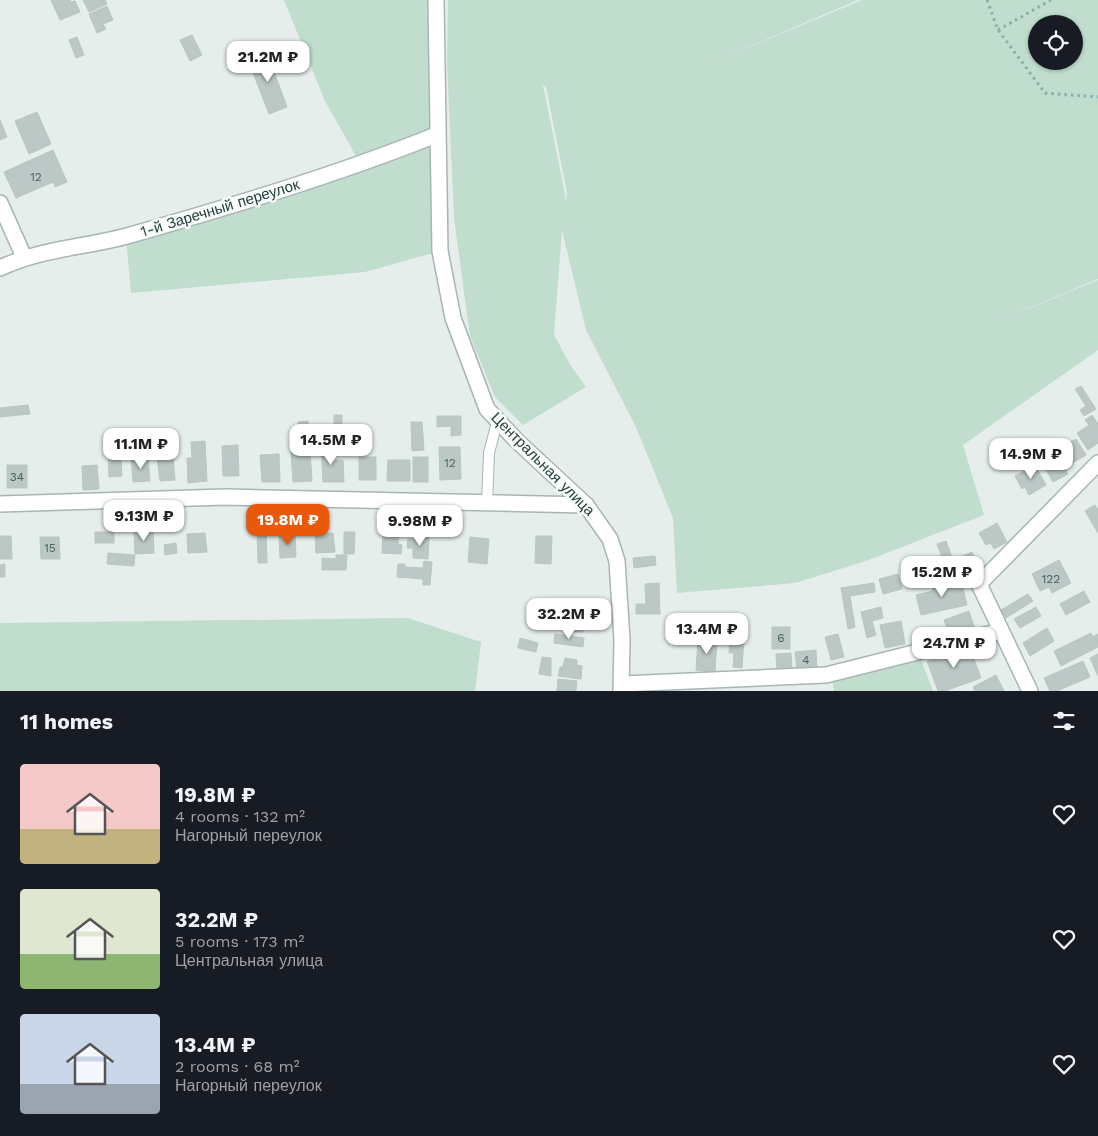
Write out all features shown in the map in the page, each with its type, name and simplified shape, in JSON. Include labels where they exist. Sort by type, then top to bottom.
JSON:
[{"type":"street","name":"Центральная улица","points":[[436,0],[436,135],[440,250],[445,285],[453,318],[487,409],[497,422],[586,504],[603,527],[615,550],[622,640],[621,688]]},
{"type":"street","name":"1-й Заречный переулок","points":[[0,268],[24,257],[126,236],[362,165],[436,135]]},
{"type":"street","points":[[0,203],[24,257]]},
{"type":"street","points":[[1030,691],[979,584],[1098,463]]},
{"type":"street","points":[[0,504],[226,497],[586,504]]},
{"type":"street","points":[[621,688],[826,675],[1001,631]]},
{"type":"lane","points":[[486,503],[489,453],[497,422]]},
{"type":"path","points":[[987,0],[998,30],[1045,93],[1098,97]]},
{"type":"path","points":[[998,30],[1051,0]]},
{"type":"green space","points":[[284,0],[436,0],[440,251],[365,272],[131,293],[126,236],[361,165],[325,101]]},
{"type":"green space","points":[[448,0],[858,0],[716,61],[862,0],[1098,0],[1098,279],[1003,319],[1098,280],[1098,350],[963,445],[984,515],[866,561],[795,583],[677,593],[673,518],[636,427],[586,330],[562,230],[554,335],[571,366],[586,387],[523,425],[495,397],[470,336],[454,218],[447,62]],"holes":[[[543,85],[546,87],[567,193],[565,203],[565,194]]]},
{"type":"green space","points":[[408,618],[481,642],[475,691],[0,691],[0,623]]},
{"type":"green space","points":[[918,652],[933,691],[834,691],[833,684],[837,672]]},
{"type":"building","points":[[51,0],[75,1],[80,12],[60,20]]},
{"type":"building","points":[[83,0],[105,0],[107,4],[89,12]]},
{"type":"building","points":[[107,6],[113,20],[103,24],[106,29],[97,33],[89,14]]},
{"type":"building","points":[[192,35],[202,55],[190,61],[180,40]]},
{"type":"building","points":[[77,37],[84,55],[76,58],[69,40]]},
{"type":"building","points":[[267,53],[287,107],[269,114],[248,60]]},
{"type":"building","points":[[37,112],[51,144],[29,154],[15,121]]},
{"type":"building","points":[[0,120],[7,137],[0,140]]},
{"type":"building","points":[[53,150],[67,182],[55,187],[53,182],[16,198],[4,172]]},
{"type":"building","points":[[1081,386],[1096,409],[1084,416],[1080,410],[1086,406],[1075,389]]},
{"type":"building","points":[[28,405],[30,414],[0,417],[0,408]]},
{"type":"building","points":[[334,415],[342,415],[342,441],[319,441],[319,432],[334,432]]},
{"type":"building","points":[[1092,415],[1098,424],[1098,443],[1088,450],[1077,433],[1089,425],[1085,420]]},
{"type":"building","points":[[437,416],[461,416],[461,435],[451,436],[451,426],[437,427]]},
{"type":"building","points":[[308,421],[310,442],[299,443],[298,422]]},
{"type":"building","points":[[411,422],[422,422],[424,450],[412,451]]},
{"type":"building","points":[[164,433],[164,449],[155,449],[155,434]]},
{"type":"building","points":[[1023,439],[1032,456],[1023,461],[1015,443]]},
{"type":"building","points":[[1076,439],[1086,455],[1069,465],[1060,448]]},
{"type":"building","points":[[205,441],[207,481],[188,483],[187,458],[192,458],[191,442]]},
{"type":"building","points":[[321,444],[331,444],[331,460],[343,460],[344,482],[323,482]]},
{"type":"building","points":[[363,444],[364,454],[344,455],[344,445]]},
{"type":"building","points":[[238,445],[239,476],[223,476],[222,446]]},
{"type":"building","points":[[439,447],[460,447],[461,479],[440,480]]},
{"type":"building","points":[[108,449],[120,449],[122,476],[109,477]]},
{"type":"building","points":[[310,450],[312,481],[293,482],[291,451]]},
{"type":"building","points":[[1057,453],[1068,474],[1053,482],[1041,461]]},
{"type":"building","points":[[279,454],[280,482],[262,482],[260,455]]},
{"type":"building","points":[[173,456],[175,480],[160,481],[157,457]]},
{"type":"building","points":[[148,457],[150,481],[133,482],[131,458]]},
{"type":"building","points":[[359,457],[376,457],[376,480],[359,480]]},
{"type":"building","points":[[413,457],[428,457],[428,482],[413,482]]},
{"type":"building","points":[[388,460],[410,460],[410,481],[387,481]]},
{"type":"building","points":[[7,465],[27,465],[27,488],[7,488]]},
{"type":"building","points":[[97,465],[99,489],[83,490],[82,466]]},
{"type":"building","points":[[1035,465],[1046,485],[1029,495],[1025,487],[1022,489],[1015,476]]},
{"type":"building","points":[[1095,505],[1098,510],[1098,533],[1085,511]]},
{"type":"building","points":[[997,523],[1007,542],[994,549],[991,543],[986,545],[979,533]]},
{"type":"building","points":[[257,527],[266,527],[267,563],[258,563]]},
{"type":"building","points":[[153,531],[154,553],[135,554],[134,532]]},
{"type":"building","points":[[95,532],[114,532],[114,543],[95,543]]},
{"type":"building","points":[[344,532],[355,532],[354,554],[344,554]]},
{"type":"building","points":[[205,533],[207,552],[188,553],[187,534]]},
{"type":"building","points":[[333,533],[335,552],[316,553],[315,534]]},
{"type":"building","points":[[383,534],[399,535],[398,544],[402,545],[401,554],[382,553]]},
{"type":"building","points":[[295,535],[296,557],[280,558],[279,536]]},
{"type":"building","points":[[414,535],[429,536],[428,559],[413,558],[413,548],[407,548],[408,539],[414,539]]},
{"type":"building","points":[[0,536],[11,536],[12,559],[0,559]]},
{"type":"building","points":[[536,536],[552,536],[551,564],[535,563]]},
{"type":"building","points":[[40,537],[59,537],[60,559],[41,559]]},
{"type":"building","points":[[470,537],[489,539],[487,564],[468,562]]},
{"type":"building","points":[[946,541],[953,560],[928,571],[925,564],[942,557],[937,544]]},
{"type":"building","points":[[176,543],[177,553],[165,555],[164,545]]},
{"type":"building","points":[[972,552],[979,570],[960,578],[953,560]]},
{"type":"building","points":[[108,553],[135,555],[134,566],[107,564]]},
{"type":"building","points":[[336,555],[347,555],[346,570],[322,570],[322,558],[336,559]]},
{"type":"building","points":[[655,556],[656,565],[634,568],[633,558]]},
{"type":"building","points":[[1059,560],[1071,583],[1052,593],[1049,587],[1040,591],[1032,574]]},
{"type":"building","points":[[424,561],[432,562],[430,585],[423,585],[423,579],[397,577],[398,564],[405,564],[405,567],[423,568]]},
{"type":"building","points":[[5,564],[5,577],[0,577],[0,565]]},
{"type":"building","points":[[898,574],[902,589],[883,594],[879,579]]},
{"type":"building","points":[[956,579],[957,585],[962,584],[967,605],[921,615],[916,595],[933,591],[931,584]]},
{"type":"building","points":[[659,583],[660,614],[636,614],[636,604],[646,604],[645,584]]},
{"type":"building","points":[[874,583],[875,592],[850,596],[855,627],[848,629],[841,588]]},
{"type":"building","points":[[1084,591],[1090,602],[1066,615],[1060,604]]},
{"type":"building","points":[[1028,594],[1033,601],[1006,618],[1001,610]]},
{"type":"building","points":[[566,604],[583,604],[583,632],[567,632]]},
{"type":"building","points":[[881,607],[883,618],[872,621],[876,635],[867,638],[861,612]]},
{"type":"building","points":[[1036,607],[1041,616],[1020,628],[1014,619]]},
{"type":"building","points":[[969,611],[975,629],[950,638],[944,620]]},
{"type":"building","points":[[682,616],[691,616],[692,623],[705,622],[706,633],[683,634]]},
{"type":"building","points":[[901,621],[905,644],[885,648],[880,625]]},
{"type":"building","points":[[772,627],[790,627],[790,649],[772,649]]},
{"type":"building","points":[[1047,628],[1054,641],[1030,656],[1023,643]]},
{"type":"building","points":[[1091,633],[1093,637],[1098,634],[1098,647],[1061,666],[1054,651]]},
{"type":"building","points":[[555,634],[584,638],[583,647],[554,643]]},
{"type":"building","points":[[838,634],[844,657],[831,660],[825,637]]},
{"type":"building","points":[[520,638],[538,643],[536,652],[518,648]]},
{"type":"building","points":[[730,638],[744,639],[742,668],[733,667],[734,653],[729,653]]},
{"type":"building","points":[[698,639],[717,640],[715,672],[696,670]]},
{"type":"building","points":[[969,646],[981,678],[945,691],[938,691],[927,661]]},
{"type":"building","points":[[816,650],[817,668],[797,670],[795,652]]},
{"type":"building","points":[[791,653],[792,670],[777,671],[776,654]]},
{"type":"building","points":[[1098,654],[1098,676],[1090,658]]},
{"type":"building","points":[[542,657],[551,658],[551,676],[539,674]]},
{"type":"building","points":[[565,658],[577,660],[577,665],[582,666],[581,679],[558,676]]},
{"type":"building","points":[[1083,661],[1090,677],[1057,691],[1050,691],[1044,678]]},
{"type":"building","points":[[996,675],[1004,691],[975,691],[973,687]]},
{"type":"building","points":[[558,679],[577,681],[576,691],[557,691]]}]
